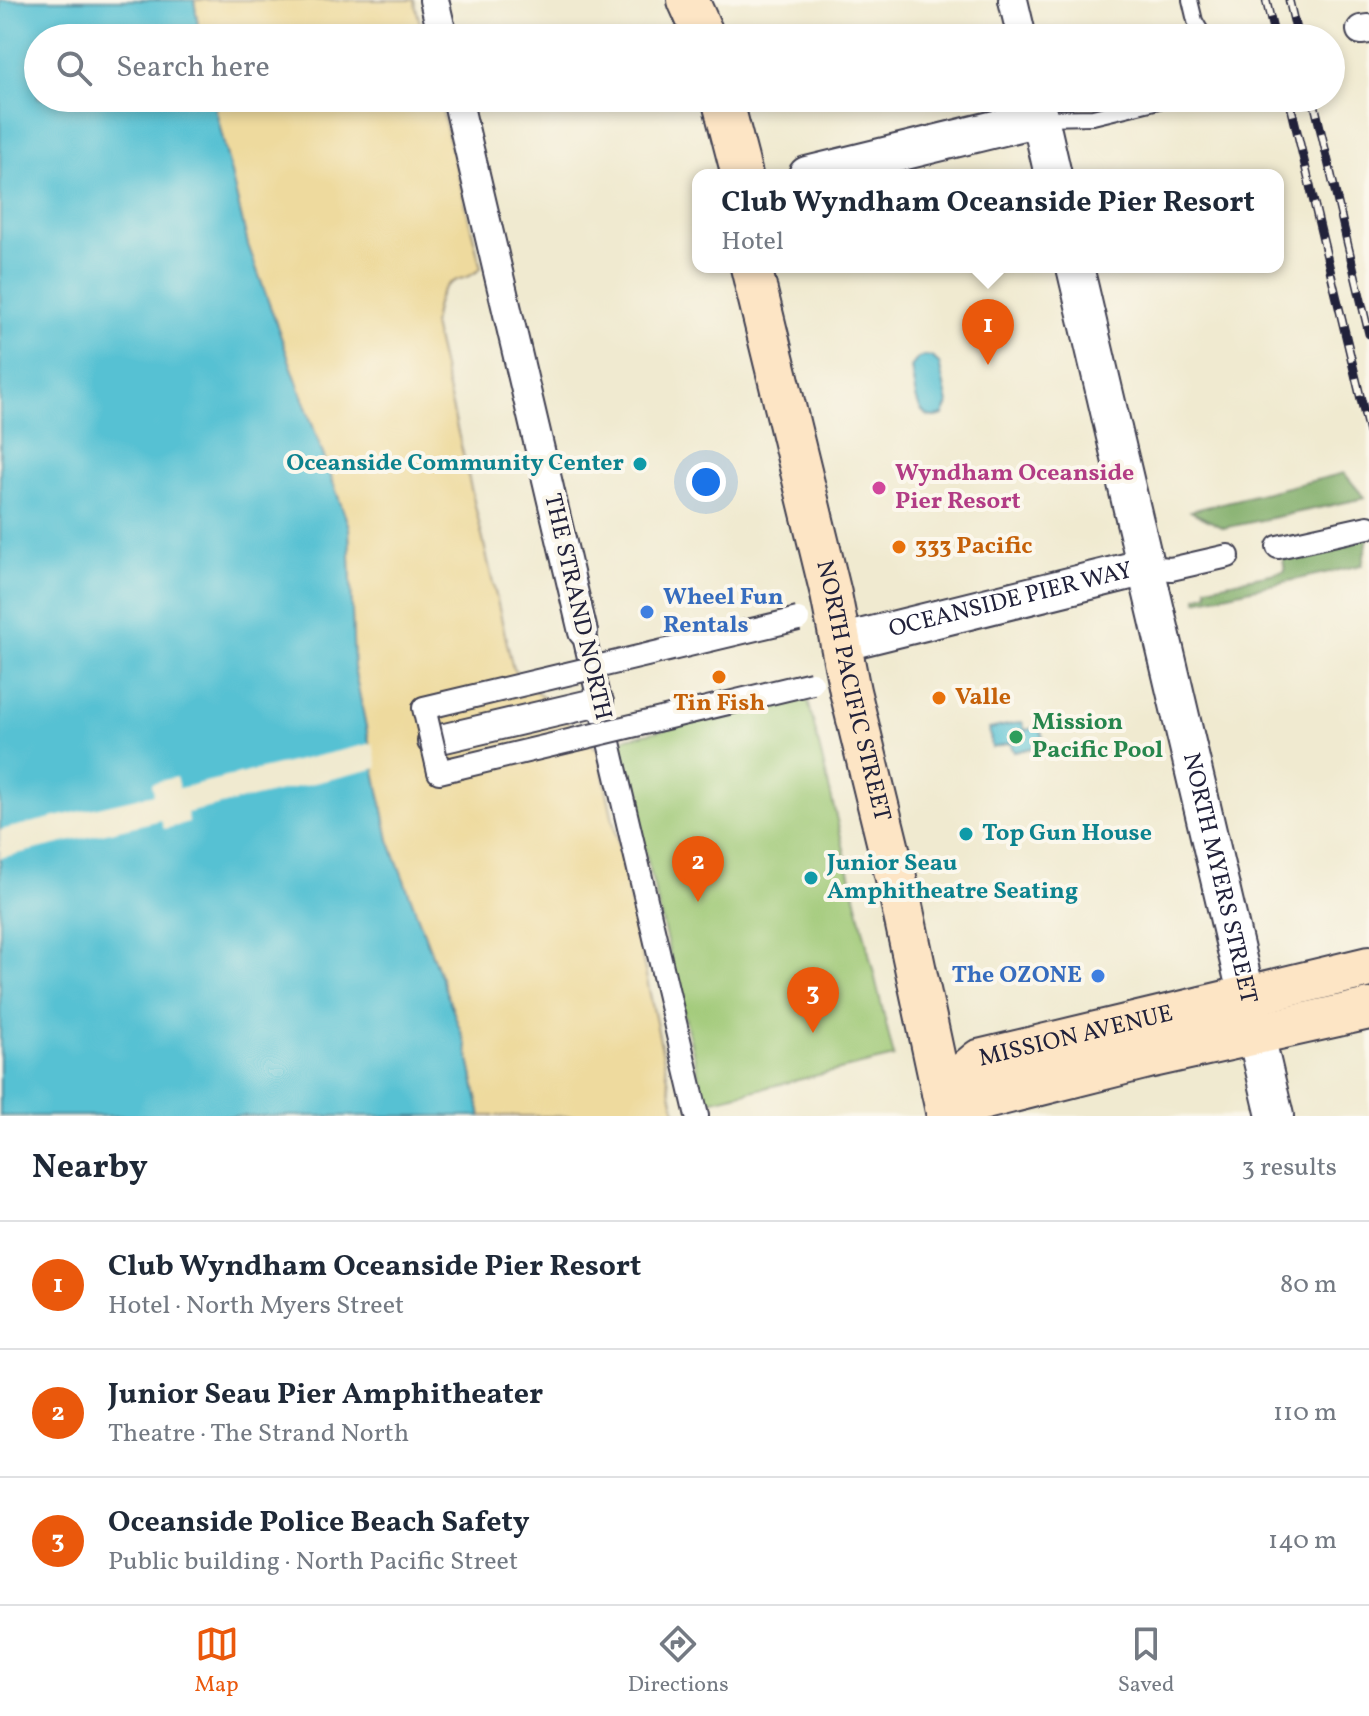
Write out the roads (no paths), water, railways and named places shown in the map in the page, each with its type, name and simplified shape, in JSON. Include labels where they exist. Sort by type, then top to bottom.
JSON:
[{"type":"main road","points":[[685,24],[686,0]]},
{"type":"main road","points":[[686,0],[698,24]]},
{"type":"main road","points":[[701,112],[715,169]]},
{"type":"main road","points":[[726,112],[740,169]]},
{"type":"main road","name":"NORTH PACIFIC STREET","points":[[752,273],[831,594],[944,1103]]},
{"type":"main road","name":"MISSION AVENUE","points":[[944,1103],[979,1060],[1369,967]]},
{"type":"main road","name":"MISSION AVENUE","points":[[944,1103],[977,1101],[1148,1058],[1369,1009]]},
{"type":"street","points":[[434,0],[440,24]]},
{"type":"street","points":[[1013,0],[1019,24]]},
{"type":"street","name":"THE STRAND NORTH","points":[[460,112],[697,1116]]},
{"type":"street","points":[[828,169],[1024,112]]},
{"type":"street","points":[[1039,112],[1052,169]]},
{"type":"street","name":"NORTH MYERS STREET","points":[[1076,273],[1275,1116]]},
{"type":"street","points":[[1278,547],[1368,527]]},
{"type":"street","name":"OCEANSIDE PIER WAY","points":[[840,643],[1146,567],[1171,569],[1228,556]]},
{"type":"street","points":[[798,619],[424,708],[439,772],[812,683]]},
{"type":"street","points":[[432,741],[599,702]]},
{"type":"lane","points":[[1190,0],[1197,24]]},
{"type":"lane","points":[[1062,112],[1093,117],[1114,112]]},
{"type":"water","points":[[0,0],[194,0],[198,24],[24,24],[24,112],[216,112],[248,245],[349,527],[354,668],[389,840],[466,1045],[481,1116],[0,1116]]},
{"type":"water","points":[[924,356],[932,357],[939,363],[948,404],[943,415],[926,415],[915,394],[911,367]]},
{"type":"water","name":"Mission Pacific Pool","points":[[1022,722],[1025,730],[1040,727],[1045,745],[1014,752],[1010,743],[992,748],[989,729]]},
{"type":"railway","points":[[1266,0],[1272,24]]},
{"type":"railway","points":[[1289,0],[1295,24]]},
{"type":"railway","points":[[1292,112],[1369,433]]},
{"type":"railway","points":[[1316,112],[1369,334]]},
{"type":"place","name":"Club Wyndham Oceanside Pier Resort","points":[[988,365]]},
{"type":"place","name":"Oceanside Community Center","points":[[640,464]]},
{"type":"place","name":"Wyndham Oceanside Pier Resort","points":[[879,488]]},
{"type":"place","name":"333 Pacific","points":[[899,547]]},
{"type":"place","name":"Wheel Fun Rentals","points":[[647,612]]},
{"type":"place","name":"Tin Fish","points":[[719,677]]},
{"type":"place","name":"Valle","points":[[939,698]]},
{"type":"place","name":"Mission Pacific Pool","points":[[1016,737]]},
{"type":"place","name":"Top Gun House","points":[[966,834]]},
{"type":"place","name":"Junior Seau Amphitheatre Seating","points":[[811,878]]},
{"type":"place","name":"Junior Seau Pier Amphitheater","points":[[698,902]]},
{"type":"place","name":"The OZONE","points":[[1098,976]]},
{"type":"place","name":"Oceanside Police Beach Safety","points":[[813,1033]]}]
